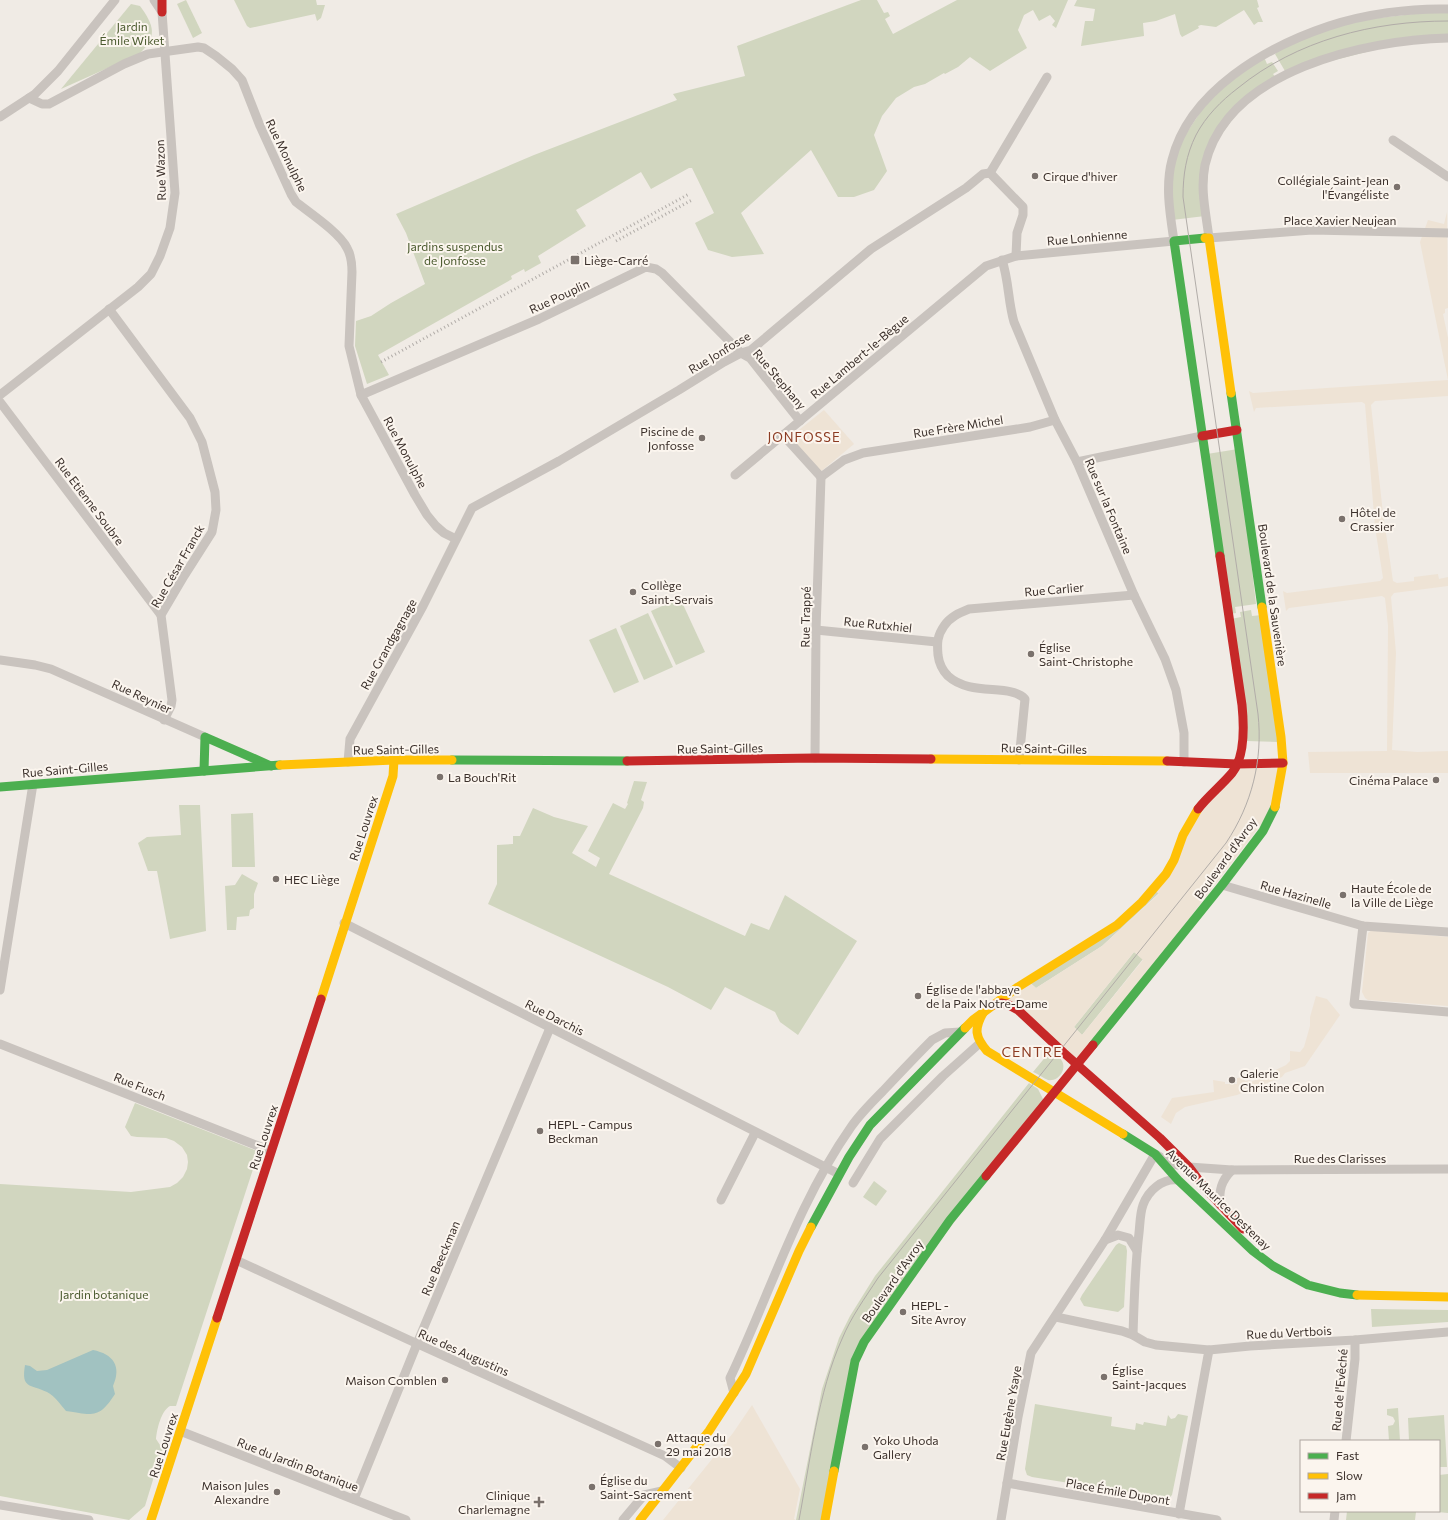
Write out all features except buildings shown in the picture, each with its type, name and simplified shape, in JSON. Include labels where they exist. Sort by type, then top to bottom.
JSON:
[{"type":"street","points":[[0,117],[36,94],[58,71],[115,0]]},
{"type":"street","name":"Rue Wazon","points":[[154,0],[162,12]]},
{"type":"street","name":"Rue Wazon","points":[[0,395],[138,287],[151,274],[160,256],[170,228],[175,193],[162,0]]},
{"type":"street","points":[[1055,1092],[987,1051],[980,1043],[976,1030],[977,1023],[986,1010],[1018,987],[1117,925],[1142,902],[1166,874],[1174,860],[1185,830],[1198,809],[1232,773],[1237,764],[1243,739],[1243,711],[1174,241],[1168,186],[1175,149],[1185,128],[1196,111],[1223,83],[1250,63],[1285,44],[1330,26],[1369,16],[1418,10],[1448,9]]},
{"type":"street","name":"Boulevard de la Sauvenière","points":[[1283,763],[1281,737],[1202,190],[1205,166],[1214,141],[1235,112],[1248,100],[1278,79],[1300,67],[1327,57],[1395,42],[1448,38]]},
{"type":"street","name":"Rue Monulphe","points":[[29,98],[42,104],[49,104],[124,64],[148,54],[198,46],[204,48],[232,69],[242,80],[260,126],[296,202],[341,238],[347,247],[351,260],[352,272],[348,346],[361,395],[427,515],[444,533],[456,539]]},
{"type":"street","points":[[1016,256],[1016,233],[1024,215],[1022,207],[990,172],[1047,77]]},
{"type":"street","points":[[1393,140],[1448,176]]},
{"type":"street","name":"Rue Jonfosse","points":[[456,539],[472,508],[547,468],[741,353],[751,350],[871,249],[966,188],[983,174],[990,172]]},
{"type":"street","name":"Place Xavier Neujean","points":[[1209,238],[1312,230],[1448,233]]},
{"type":"street","points":[[1174,241],[1209,238]]},
{"type":"street","name":"Rue Lonhienne","points":[[1002,260],[1016,256],[1174,241]]},
{"type":"street","name":"Rue sur la Fontaine","points":[[1002,260],[1006,270],[1011,313],[1014,322],[1055,420],[1077,462],[1134,595],[1165,659],[1176,690],[1184,733],[1184,762]]},
{"type":"street","name":"Rue Lambert-le-Bègue","points":[[735,475],[986,266],[1002,260]]},
{"type":"street","name":"Rue Pouplin","points":[[361,395],[539,318],[646,267],[656,269],[662,273],[741,353]]},
{"type":"street","name":"Rue César Franck","points":[[109,309],[190,418],[202,442],[215,492],[216,510],[212,532],[161,615],[172,700],[171,706],[164,720]]},
{"type":"street","name":"Rue Stephany","points":[[741,353],[750,358],[800,421]]},
{"type":"street","name":"Rue Etienne Soubre","points":[[0,402],[161,615]]},
{"type":"street","name":"Rue Frère Michel","points":[[821,477],[844,460],[863,453],[1030,427],[1055,420]]},
{"type":"street","points":[[1077,462],[1237,430]]},
{"type":"street","points":[[783,435],[821,477]]},
{"type":"street","name":"Rue Trappé","points":[[814,758],[821,477]]},
{"type":"street","name":"Rue Grandgagnage","points":[[348,762],[350,739],[423,606],[456,539]]},
{"type":"street","name":"Rue Carlier","points":[[937,642],[939,633],[947,622],[969,609],[1134,595]]},
{"type":"street","name":"Rue Rutxhiel","points":[[816,630],[937,642]]},
{"type":"street","points":[[937,642],[941,668],[958,683],[965,687],[1017,693],[1025,699],[1019,760]]},
{"type":"street","name":"Rue Reynier","points":[[0,660],[51,669],[271,766]]},
{"type":"street","points":[[204,771],[205,737]]},
{"type":"street","name":"Rue Saint-Gilles","points":[[0,787],[312,762],[394,760],[665,761],[814,758],[1184,762],[1237,764]]},
{"type":"street","name":"Rue Louvrex","points":[[151,1520],[393,776],[394,760]]},
{"type":"street","points":[[1237,764],[1283,763]]},
{"type":"street","name":"Boulevard d'Avroy","points":[[825,1520],[855,1361],[864,1342],[950,1220],[1222,885],[1263,831],[1276,805],[1283,763]]},
{"type":"street","points":[[0,990],[33,784]]},
{"type":"street","name":"Rue Hazinelle","points":[[1222,885],[1363,926],[1448,932]]},
{"type":"street","name":"Rue Darchis","points":[[344,923],[755,1133],[839,1174]]},
{"type":"street","points":[[1363,926],[1354,1004],[1448,1012]]},
{"type":"street","points":[[640,1520],[709,1430],[734,1393],[751,1364],[799,1251],[839,1174],[870,1125],[960,1032],[994,1004],[1001,1003],[1013,1006],[1077,1064]]},
{"type":"street","name":"Rue Beeckman","points":[[354,1499],[417,1344],[550,1028]]},
{"type":"street","points":[[734,1393],[730,1378],[786,1247],[825,1167],[852,1125],[868,1106],[932,1040],[945,1033],[960,1032]]},
{"type":"street","points":[[853,1182],[880,1139],[943,1076],[980,1043]]},
{"type":"street","name":"Rue Fusch","points":[[0,1044],[271,1151]]},
{"type":"street","name":"Avenue Maurice Destenay","points":[[1077,1064],[1160,1138],[1189,1167],[1203,1186],[1221,1206],[1266,1252],[1293,1269],[1315,1279],[1371,1290],[1448,1290]]},
{"type":"street","name":"Avenue Maurice Destenay","points":[[1055,1092],[1155,1154],[1178,1180],[1261,1257],[1273,1266],[1308,1285],[1332,1292],[1359,1296],[1448,1297]]},
{"type":"street","points":[[721,1200],[755,1133]]},
{"type":"street","name":"Rue des Clarisses","points":[[1155,1154],[1172,1164],[1189,1167],[1232,1170],[1448,1169]]},
{"type":"street","name":"Rue Eugène Ysaye","points":[[1001,1520],[1031,1353],[1105,1240],[1155,1154]]},
{"type":"street","points":[[1221,1206],[1220,1194],[1222,1182],[1232,1170]]},
{"type":"street","points":[[1133,1335],[1137,1251],[1142,1206],[1152,1190],[1160,1184],[1172,1179],[1178,1180]]},
{"type":"street","points":[[1105,1240],[1118,1235],[1129,1238],[1137,1251]]},
{"type":"street","name":"Rue des Augustins","points":[[236,1260],[665,1456],[681,1468]]},
{"type":"street","name":"Rue du Vertbois","points":[[1056,1317],[1133,1335],[1145,1342],[1156,1345],[1209,1350],[1448,1332]]},
{"type":"street","name":"Rue de l'Evêché","points":[[1346,1440],[1355,1359],[1355,1340]]},
{"type":"street","name":"Place Émile Dupont","points":[[1007,1483],[1179,1514],[1209,1350]]},
{"type":"street","name":"Rue du Jardin Botanique","points":[[180,1431],[406,1520]]},
{"type":"street","points":[[622,1520],[644,1495],[662,1491]]},
{"type":"street","points":[[0,1505],[89,1520]]},
{"type":"street","points":[[1179,1514],[1217,1520]]},
{"type":"green space","points":[[186,0],[202,33],[193,38],[177,4]]},
{"type":"green space","points":[[234,0],[316,0],[317,5],[325,5],[321,18],[317,21],[315,14],[250,28],[247,26]]},
{"type":"green space","name":"Jardins suspendus de Jonfosse","points":[[861,0],[877,0],[884,13],[888,12],[890,16],[885,19],[893,34],[957,0],[1068,0],[1056,28],[1052,25],[1055,21],[1050,15],[1039,21],[1033,10],[1024,15],[1018,30],[1027,48],[990,71],[970,57],[958,67],[925,84],[914,87],[896,98],[882,116],[874,135],[887,171],[874,190],[854,197],[838,197],[811,150],[741,213],[764,254],[732,257],[708,250],[695,223],[714,213],[692,168],[689,168],[651,189],[641,172],[576,210],[586,226],[538,256],[541,263],[525,272],[524,269],[511,276],[512,279],[378,355],[389,375],[367,384],[355,346],[356,321],[371,316],[425,284],[406,233],[396,214],[534,155],[677,100],[673,94],[745,76],[737,46]]},
{"type":"green space","points":[[1077,0],[1257,0],[1259,7],[1257,8],[1263,22],[1258,22],[1254,25],[1244,10],[1216,27],[1201,25],[1198,26],[1199,28],[1182,37],[1175,14],[1156,21],[1143,23],[1144,36],[1081,46],[1085,21],[1093,21],[1095,9],[1074,6]]},
{"type":"green space","name":"Jardin Émile Wiket","points":[[131,4],[140,6],[151,25],[151,36],[145,48],[139,54],[61,89]]},
{"type":"green space","points":[[1448,10],[1448,37],[1422,38],[1279,74],[1285,71],[1275,54],[1285,45],[1352,21]]},
{"type":"green space","points":[[1264,57],[1267,64],[1272,62],[1278,71],[1273,74],[1277,79],[1247,100],[1209,151],[1205,216],[1172,220],[1169,186],[1176,149],[1211,96]]},
{"type":"green space","points":[[1238,449],[1256,604],[1235,607],[1236,613],[1231,614],[1207,454]]},
{"type":"green space","points":[[680,598],[705,652],[676,665],[651,611]]},
{"type":"green space","points":[[1251,610],[1252,616],[1262,615],[1280,742],[1246,741],[1231,619],[1241,617],[1240,612]]},
{"type":"green space","points":[[648,613],[673,667],[644,680],[620,626]]},
{"type":"green space","points":[[616,628],[639,682],[614,693],[589,640]]},
{"type":"green space","points":[[634,781],[647,782],[641,800],[644,802],[643,808],[609,874],[745,936],[751,923],[769,930],[785,895],[857,941],[798,1035],[780,1022],[775,1012],[725,987],[711,1010],[668,987],[488,904],[497,884],[497,845],[513,844],[513,836],[520,836],[533,808],[554,817],[588,826],[572,853],[596,867],[600,858],[588,851],[613,803],[625,809],[628,804],[627,803]]},
{"type":"green space","points":[[179,805],[200,805],[206,931],[170,939],[157,871],[148,871],[138,843],[147,837],[181,835]]},
{"type":"green space","points":[[253,813],[255,867],[232,867],[231,814]]},
{"type":"green space","points":[[242,874],[258,883],[254,894],[254,908],[250,910],[249,916],[237,917],[236,930],[227,930],[225,886],[235,885]]},
{"type":"green space","points":[[1153,889],[1159,893],[1102,946],[1036,988],[1028,981],[1117,925]]},
{"type":"green space","points":[[1134,952],[1143,959],[1082,1035],[1074,1027]]},
{"type":"green space","points":[[1052,1049],[1061,1060],[1063,1068],[1061,1075],[1055,1079],[1048,1080],[1033,1072]]},
{"type":"green space","points":[[1029,1083],[1038,1089],[1045,1103],[863,1342],[824,1520],[796,1520],[822,1389],[839,1338],[850,1316],[875,1276]]},
{"type":"green space","name":"Jardin botanique","points":[[135,1103],[257,1151],[257,1157],[176,1406],[170,1406],[167,1408],[157,1430],[156,1439],[163,1447],[145,1506],[129,1520],[0,1496],[0,1184],[131,1192],[170,1187],[177,1183],[183,1177],[187,1169],[187,1155],[182,1147],[174,1141],[166,1138],[131,1136],[125,1127]]},
{"type":"green space","points":[[874,1181],[887,1191],[876,1206],[863,1197]]},
{"type":"green space","points":[[1119,1243],[1126,1246],[1127,1251],[1124,1307],[1118,1312],[1084,1306],[1080,1299],[1082,1295],[1116,1245]]},
{"type":"green space","points":[[1371,1309],[1448,1310],[1448,1322],[1372,1327]]},
{"type":"green space","points":[[1035,1404],[1112,1417],[1111,1426],[1135,1430],[1136,1423],[1143,1425],[1144,1422],[1166,1426],[1168,1415],[1171,1419],[1175,1418],[1178,1414],[1188,1416],[1172,1495],[1168,1499],[1027,1475],[1025,1469]]},
{"type":"green space","points":[[1398,1408],[1400,1440],[1389,1440],[1388,1426],[1393,1425],[1395,1421],[1393,1417],[1387,1415],[1387,1409]]},
{"type":"green space","points":[[1444,1415],[1447,1467],[1440,1467],[1440,1440],[1409,1440],[1408,1418]]},
{"type":"green space","points":[[1448,1474],[1448,1513],[1438,1512],[1440,1512],[1440,1475]]},
{"type":"green space","points":[[1347,1512],[1416,1512],[1415,1520],[1346,1520]]},
{"type":"shaded area","points":[[1447,212],[1448,308],[1445,309],[1445,313],[1443,314],[1448,338],[1448,380],[1420,242],[1428,220],[1444,224]]},
{"type":"shaded area","points":[[1448,380],[1448,396],[1375,401],[1371,405],[1383,513],[1393,581],[1397,583],[1414,581],[1414,577],[1438,574],[1439,579],[1448,577],[1448,586],[1394,593],[1391,597],[1396,653],[1392,750],[1417,752],[1448,751],[1448,773],[1310,773],[1308,752],[1387,751],[1388,626],[1385,598],[1382,596],[1289,608],[1286,611],[1283,591],[1287,593],[1319,589],[1380,581],[1383,578],[1375,527],[1365,404],[1362,402],[1256,408],[1254,412],[1249,391],[1253,393]]},
{"type":"shaded area","points":[[824,410],[854,444],[819,473],[789,438]]},
{"type":"shaded area","points":[[1283,763],[1276,805],[1077,1065],[1004,997],[1028,981],[1036,988],[1102,946],[1159,894],[1153,889],[1183,835],[1237,764]],"holes":[[[1134,952],[1143,960],[1082,1035],[1074,1027]]]},
{"type":"shaded area","points":[[1372,930],[1448,937],[1448,1006],[1368,1000],[1365,998],[1362,992],[1368,933]]},
{"type":"shaded area","points":[[1316,996],[1327,999],[1340,1015],[1305,1066],[1285,1073],[1282,1077],[1237,1095],[1185,1107],[1176,1113],[1171,1124],[1161,1117],[1172,1098],[1214,1092],[1213,1080],[1225,1082],[1225,1084],[1237,1084],[1237,1078],[1244,1077],[1245,1081],[1250,1080],[1251,1082],[1286,1065],[1290,1061],[1290,1051],[1300,1052],[1304,1047]]},
{"type":"shaded area","points":[[752,1405],[800,1489],[794,1519],[796,1520],[663,1520],[733,1433]]},
{"type":"water","points":[[93,1350],[106,1354],[114,1362],[116,1367],[116,1379],[113,1386],[115,1394],[100,1411],[83,1414],[66,1411],[50,1394],[28,1384],[24,1378],[25,1365],[30,1366],[37,1371],[47,1370]]},
{"type":"tram line","points":[[799,1520],[816,1428],[827,1381],[842,1339],[858,1308],[878,1278],[1226,843],[1243,813],[1254,781],[1259,748],[1258,714],[1183,197],[1186,165],[1196,135],[1204,121],[1226,98],[1261,71],[1285,57],[1337,36],[1364,30],[1392,25],[1448,21]]},
{"type":"railway","points":[[381,362],[689,194]]},
{"type":"railway","points":[[616,241],[692,200]]},
{"type":"traffic: fast","points":[[1205,238],[1174,241],[1220,556]]},
{"type":"traffic: fast","points":[[1231,393],[1262,607]]},
{"type":"traffic: fast","points":[[204,771],[205,737],[271,766]]},
{"type":"traffic: fast","points":[[452,760],[627,761]]},
{"type":"traffic: fast","points":[[0,787],[280,765]]},
{"type":"traffic: fast","points":[[1093,1045],[1222,885],[1263,831],[1275,807]]},
{"type":"traffic: fast","points":[[811,1227],[849,1157],[870,1125],[965,1028]]},
{"type":"traffic: fast","points":[[1123,1134],[1155,1154],[1178,1180],[1253,1251],[1273,1266],[1308,1285],[1340,1293],[1357,1295]]},
{"type":"traffic: fast","points":[[834,1471],[855,1361],[864,1342],[950,1220],[986,1176]]},
{"type":"traffic: slow","points":[[1205,238],[1209,238],[1231,393]]},
{"type":"traffic: slow","points":[[1262,607],[1281,737],[1283,763],[1275,807]]},
{"type":"traffic: slow","points":[[931,759],[1167,761]]},
{"type":"traffic: slow","points":[[280,765],[394,760],[452,760]]},
{"type":"traffic: slow","points":[[321,999],[393,776],[394,760]]},
{"type":"traffic: slow","points":[[965,1028],[973,1020],[1018,987],[1117,925],[1142,902],[1166,874],[1174,860],[1183,835],[1198,809]]},
{"type":"traffic: slow","points":[[983,1013],[978,1024],[977,1033],[980,1041],[987,1051],[1123,1134]]},
{"type":"traffic: slow","points":[[640,1520],[709,1431],[746,1374],[799,1251],[811,1227]]},
{"type":"traffic: slow","points":[[1357,1295],[1448,1297]]},
{"type":"traffic: slow","points":[[151,1520],[217,1318]]},
{"type":"traffic: slow","points":[[825,1520],[834,1471]]},
{"type":"traffic: jam","points":[[162,0],[162,12]]},
{"type":"traffic: jam","points":[[1202,436],[1237,430]]},
{"type":"traffic: jam","points":[[1198,809],[1232,773],[1239,758],[1243,740],[1242,705],[1220,556]]},
{"type":"traffic: jam","points":[[627,761],[815,758],[931,759]]},
{"type":"traffic: jam","points":[[1167,761],[1237,764],[1283,763]]},
{"type":"traffic: jam","points":[[217,1318],[321,999]]},
{"type":"traffic: jam","points":[[993,1005],[1001,1003],[1007,1004],[1018,1010],[1160,1138],[1189,1167],[1203,1186],[1243,1229]]},
{"type":"traffic: jam","points":[[986,1176],[1093,1045]]},
{"type":"place","name":"Cirque d'hiver","points":[[1035,176]]},
{"type":"place","name":"Collégiale Saint-Jean l'Évangéliste","points":[[1397,187]]},
{"type":"place","name":"Liège-Carré","points":[[575,260]]},
{"type":"place","name":"Piscine de Jonfosse","points":[[702,438]]},
{"type":"place","name":"Hôtel de Crassier","points":[[1342,519]]},
{"type":"place","name":"Collège Saint-Servais","points":[[633,592]]},
{"type":"place","name":"Église Saint-Christophe","points":[[1031,654]]},
{"type":"place","name":"La Bouch'Rit","points":[[440,777]]},
{"type":"place","name":"Cinéma Palace","points":[[1436,780]]},
{"type":"place","name":"HEC Liège","points":[[276,879]]},
{"type":"place","name":"Haute École de la Ville de Liège","points":[[1343,895]]},
{"type":"place","name":"Église de l'abbaye de la Paix Notre-Dame","points":[[918,996]]},
{"type":"place","name":"Galerie Christine Colon","points":[[1232,1080]]},
{"type":"place","name":"HEPL - Campus Beckman","points":[[540,1131]]},
{"type":"place","name":"HEPL - Site Avroy","points":[[903,1312]]},
{"type":"place","name":"Église Saint-Jacques","points":[[1104,1377]]},
{"type":"place","name":"Maison Comblen","points":[[445,1380]]},
{"type":"place","name":"Attaque du 29 mai 2018","points":[[658,1444]]},
{"type":"place","name":"Yoko Uhoda Gallery","points":[[865,1447]]},
{"type":"place","name":"Église du Saint-Sacrement","points":[[592,1487]]},
{"type":"place","name":"Maison Jules Alexandre","points":[[277,1492]]},
{"type":"place","name":"Clinique Charlemagne","points":[[539,1502]]},
{"type":"district","name":"JONFOSSE","points":[[804,437]]},
{"type":"district","name":"CENTRE","points":[[1032,1051]]}]
